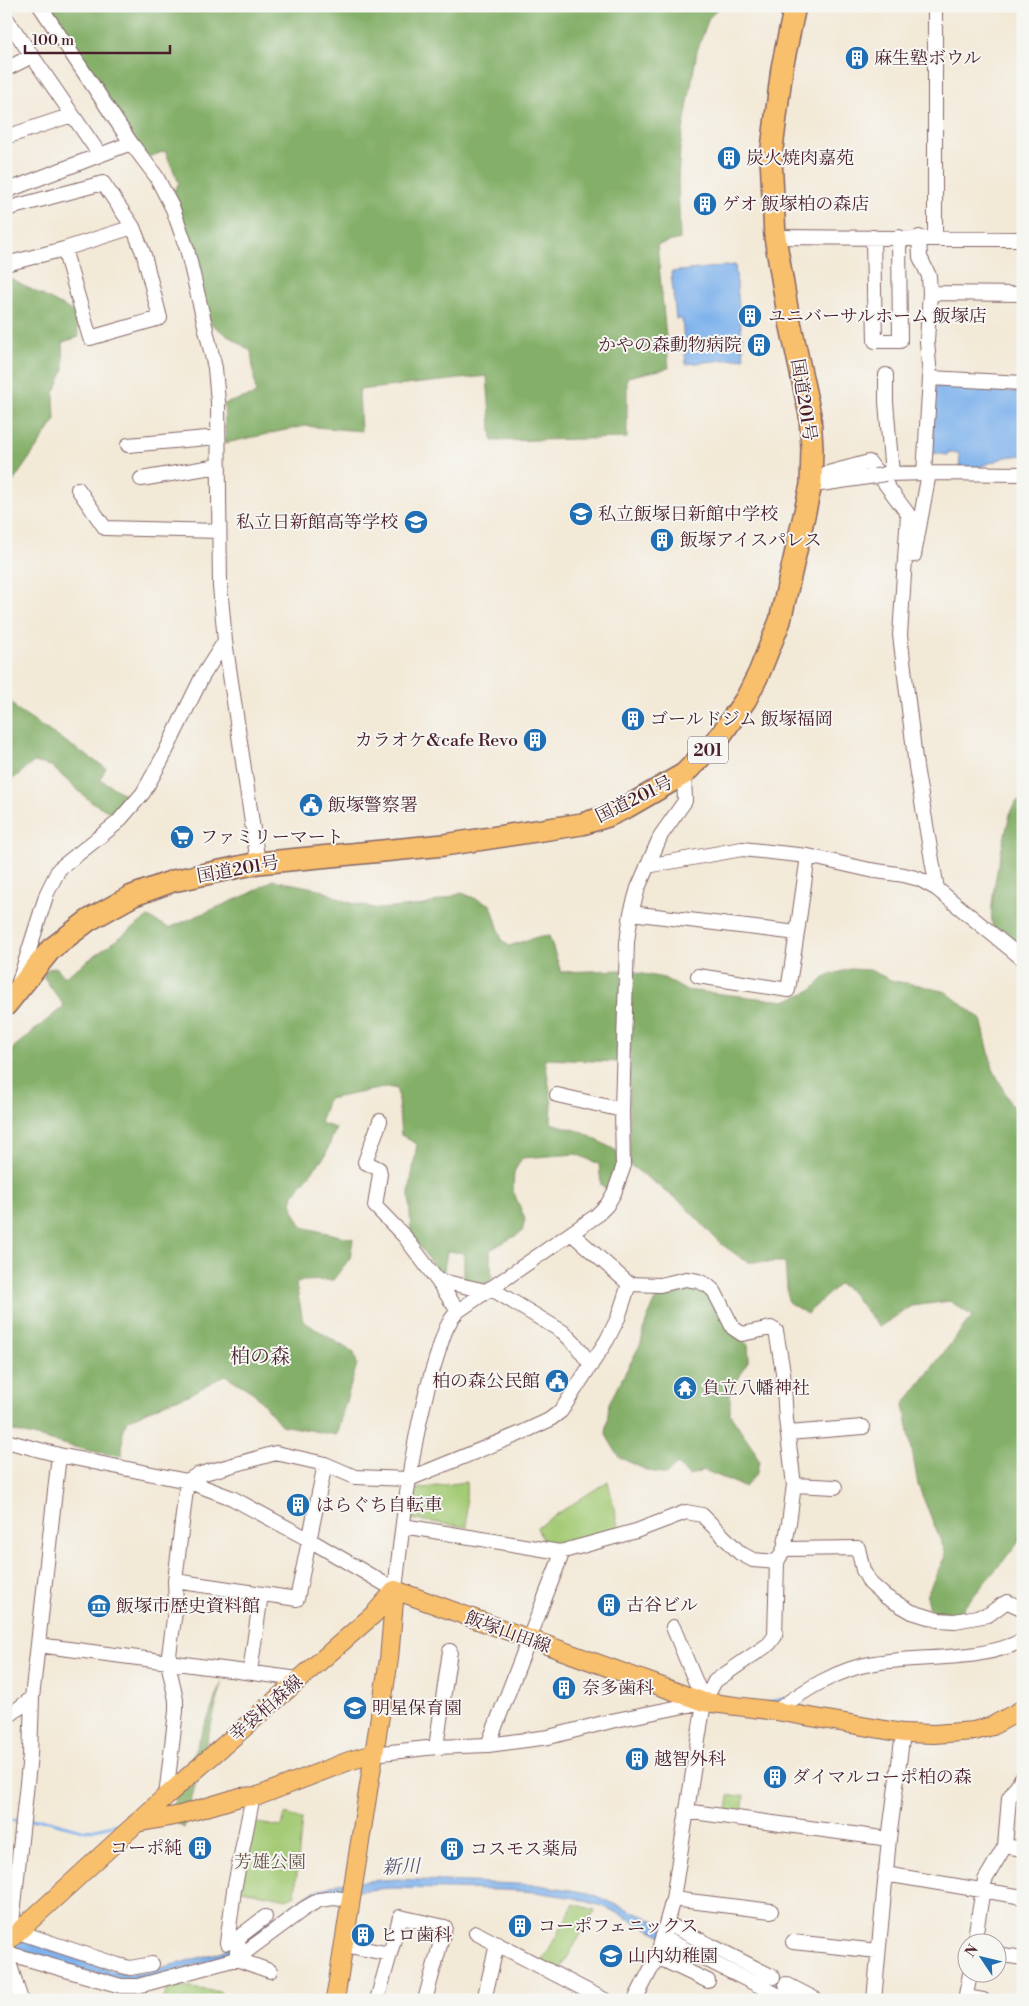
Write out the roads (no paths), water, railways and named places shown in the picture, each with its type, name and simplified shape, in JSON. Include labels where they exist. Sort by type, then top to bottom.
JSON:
[{"type":"highway","name":"国道201号","points":[[11,998],[51,949],[89,920],[132,896],[173,881],[258,863],[444,845],[582,824],[608,816],[627,807],[684,774],[718,739],[746,700],[780,621],[811,485],[812,448],[810,415],[787,308],[776,237],[771,157],[782,68],[795,6]]},
{"type":"main road","name":"飯塚山田線","points":[[395,1590],[704,1702],[776,1711],[903,1733],[952,1734],[974,1732],[992,1726],[1023,1709]]},
{"type":"main road","name":"幸袋柏森線","points":[[10,1943],[166,1796],[374,1614],[395,1590]]},
{"type":"main road","points":[[335,2000],[389,1659],[395,1590]]},
{"type":"main road","points":[[136,1824],[180,1815],[240,1797],[258,1796],[349,1761],[373,1754]]},
{"type":"street","points":[[40,6],[131,143],[156,176],[173,209],[187,249],[216,368],[220,586],[225,642],[258,863]]},
{"type":"street","points":[[935,6],[935,237]]},
{"type":"street","points":[[6,18],[100,154]]},
{"type":"street","points":[[6,69],[32,56]]},
{"type":"street","points":[[6,137],[72,115]]},
{"type":"street","points":[[6,191],[131,143]]},
{"type":"street","points":[[6,209],[102,183],[133,227],[144,256],[160,318],[90,338],[64,248]]},
{"type":"street","points":[[6,264],[133,227]]},
{"type":"street","points":[[776,237],[1023,239]]},
{"type":"street","points":[[873,237],[875,341],[900,341],[899,237]]},
{"type":"street","points":[[905,556],[914,555],[927,473],[930,378],[927,341],[930,293],[929,276],[920,257],[919,237]]},
{"type":"street","points":[[930,293],[1023,294]]},
{"type":"street","points":[[884,475],[886,375]]},
{"type":"street","points":[[930,378],[1023,382]]},
{"type":"street","points":[[128,445],[218,437]]},
{"type":"street","points":[[811,485],[828,473],[870,462],[908,514],[900,635],[916,767],[937,889]]},
{"type":"street","points":[[141,479],[218,466]]},
{"type":"street","points":[[811,485],[884,475],[927,473],[1023,474]]},
{"type":"street","points":[[78,489],[105,528],[219,531]]},
{"type":"street","points":[[11,998],[47,893],[59,869],[117,823],[143,793],[162,760],[202,677],[225,642]]},
{"type":"street","points":[[6,1441],[59,1455],[187,1481],[232,1498],[308,1539],[395,1590],[416,1432],[447,1324],[458,1311],[488,1289],[596,1216],[607,1205],[614,1193],[623,1168],[622,1110],[628,942],[632,912],[638,888],[661,835],[686,801],[684,774]]},
{"type":"street","points":[[647,866],[742,849],[808,856],[870,870],[904,875],[937,889],[1023,959]]},
{"type":"street","points":[[698,976],[788,990],[808,856]]},
{"type":"street","points":[[632,912],[797,933]]},
{"type":"street","points":[[557,1095],[622,1110]]},
{"type":"street","points":[[380,1121],[365,1162],[379,1169],[380,1174],[375,1206],[404,1237],[458,1311]]},
{"type":"street","points":[[571,1232],[629,1284],[660,1285],[686,1279],[698,1281],[714,1291],[733,1328],[742,1334],[771,1328],[776,1331],[783,1372],[794,1484],[784,1548],[777,1562],[774,1639],[715,1681],[704,1702],[673,1899],[657,1956],[635,2000]]},
{"type":"street","points":[[437,1280],[488,1289],[563,1332],[576,1345],[591,1365]]},
{"type":"street","points":[[187,1481],[197,1475],[276,1453],[325,1464],[355,1477],[409,1479],[519,1434],[549,1420],[562,1410],[607,1340],[618,1318],[629,1284]]},
{"type":"street","points":[[788,1434],[863,1427]]},
{"type":"street","points":[[21,2000],[10,1943],[30,1755],[32,1698],[59,1455]]},
{"type":"street","points":[[175,1581],[297,1599],[325,1464]]},
{"type":"street","points":[[166,1796],[176,1710],[176,1700],[168,1662],[176,1604],[175,1581],[187,1481]]},
{"type":"street","points":[[794,1484],[835,1487]]},
{"type":"street","points":[[403,1526],[519,1546],[563,1551],[636,1531],[686,1512],[695,1512],[702,1515],[746,1557],[753,1560],[777,1562]]},
{"type":"street","points":[[784,1548],[858,1548],[863,1570],[870,1583],[886,1597],[912,1612],[938,1620],[954,1621],[988,1615],[1008,1602],[1023,1609]]},
{"type":"street","points":[[490,1740],[563,1551]]},
{"type":"street","points":[[250,1672],[261,1594]]},
{"type":"street","points":[[673,1627],[704,1702]]},
{"type":"street","points":[[776,1711],[812,1687],[841,1671],[875,1663],[975,1655],[1013,1645],[1023,1640]]},
{"type":"street","points":[[38,1645],[299,1679]]},
{"type":"street","points":[[437,1743],[450,1651]]},
{"type":"street","points":[[6,1718],[32,1698]]},
{"type":"street","points":[[373,1754],[437,1743],[549,1737],[611,1721],[704,1702]]},
{"type":"street","points":[[874,2000],[885,1874],[903,1733]]},
{"type":"street","points":[[976,1934],[986,1890],[985,1880],[1013,1848],[1009,1798],[1023,1776]]},
{"type":"street","points":[[236,1956],[233,1941],[234,1890],[254,1796]]},
{"type":"street","points":[[686,1811],[889,1839]]},
{"type":"street","points":[[885,1874],[1023,1897]]},
{"type":"street","points":[[10,1943],[121,1986],[130,1987],[182,1975],[236,1956],[319,1900],[334,1898],[352,1892]]},
{"type":"street","points":[[673,1899],[771,1911]]},
{"type":"street","points":[[233,1941],[265,1917]]},
{"type":"street","points":[[378,2000],[400,1917],[445,1927],[425,2000]]},
{"type":"street","points":[[665,1931],[780,1980],[817,2000]]},
{"type":"street","points":[[665,1931],[788,2000]]},
{"type":"street","points":[[476,1933],[605,2000]]},
{"type":"street","points":[[793,1942],[878,1950]]},
{"type":"street","points":[[10,1943],[130,1968],[152,1964]]},
{"type":"street","points":[[484,2000],[497,1944]]},
{"type":"street","points":[[344,1945],[390,1954]]},
{"type":"street","points":[[1006,1955],[1023,1958]]},
{"type":"street","points":[[236,1956],[270,1971]]},
{"type":"street","points":[[657,1956],[708,1981]]},
{"type":"street","points":[[970,1984],[971,1999]]},
{"type":"water","points":[[735,265],[744,358],[686,364],[682,319],[676,319],[671,272]]},
{"type":"water","points":[[938,384],[971,385],[971,390],[1023,392],[1023,455],[1006,457],[974,469],[960,468],[959,453],[948,452],[948,455],[932,453],[935,389]]},
{"type":"water","points":[[397,1879],[539,1885],[589,1893],[653,1920],[811,2000],[791,2000],[605,1907],[575,1898],[535,1892],[391,1888],[336,1893],[233,1954],[130,1984],[6,1946],[6,1935],[119,1973],[138,1974],[225,1950],[312,1892],[340,1883]]},
{"type":"waterway","points":[[768,1702],[782,1699]]},
{"type":"waterway","points":[[27,1821],[41,1819],[86,1831],[121,1823]]},
{"type":"waterway","points":[[6,1820],[20,1821]]},
{"type":"waterway","points":[[677,1923],[679,1903]]},
{"type":"place","name":"麻生塾ボウル","points":[[857,58]]},
{"type":"place","name":"炭火焼肉嘉苑","points":[[729,158]]},
{"type":"place","name":"ゲオ 飯塚柏の森店","points":[[705,204]]},
{"type":"place","name":"ユニバーサルホーム 飯塚店","points":[[750,316]]},
{"type":"place","name":"かやの森動物病院","points":[[759,345]]},
{"type":"place","name":"私立飯塚日新館中学校","points":[[581,514]]},
{"type":"place","name":"私立日新館高等学校","points":[[416,522]]},
{"type":"place","name":"飯塚アイスパレス","points":[[662,540]]},
{"type":"place","name":"ゴールドジム 飯塚福岡","points":[[633,719]]},
{"type":"place","name":"カラオケ&cafe Revo","points":[[535,740]]},
{"type":"place","name":"飯塚警察署","points":[[311,805]]},
{"type":"place","name":"ファミリーマート","points":[[182,837]]},
{"type":"place","name":"柏の森公民館","points":[[557,1381]]},
{"type":"place","name":"負立八幡神社","points":[[685,1388]]},
{"type":"place","name":"はらぐち自転車","points":[[298,1505]]},
{"type":"place","name":"古谷ビル","points":[[609,1605]]},
{"type":"place","name":"飯塚市歴史資料館","points":[[99,1606]]},
{"type":"place","name":"奈多歯科","points":[[564,1688]]},
{"type":"place","name":"明星保育園","points":[[355,1708]]},
{"type":"place","name":"越智外科","points":[[637,1759]]},
{"type":"place","name":"ダイマルコーポ柏の森","points":[[775,1777]]},
{"type":"place","name":"コーポ純","points":[[200,1848]]},
{"type":"place","name":"コスモス薬局","points":[[452,1849]]},
{"type":"place","name":"コーポフェニックス","points":[[520,1926]]},
{"type":"place","name":"ヒロ歯科","points":[[363,1935]]},
{"type":"place","name":"山内幼稚園","points":[[611,1956]]},
{"type":"district","name":"柏の森","points":[[260,1356]]},
{"type":"park label","name":"芳雄公園","points":[[270,1862]]},
{"type":"water label","name":"新川","points":[[401,1866]]}]
